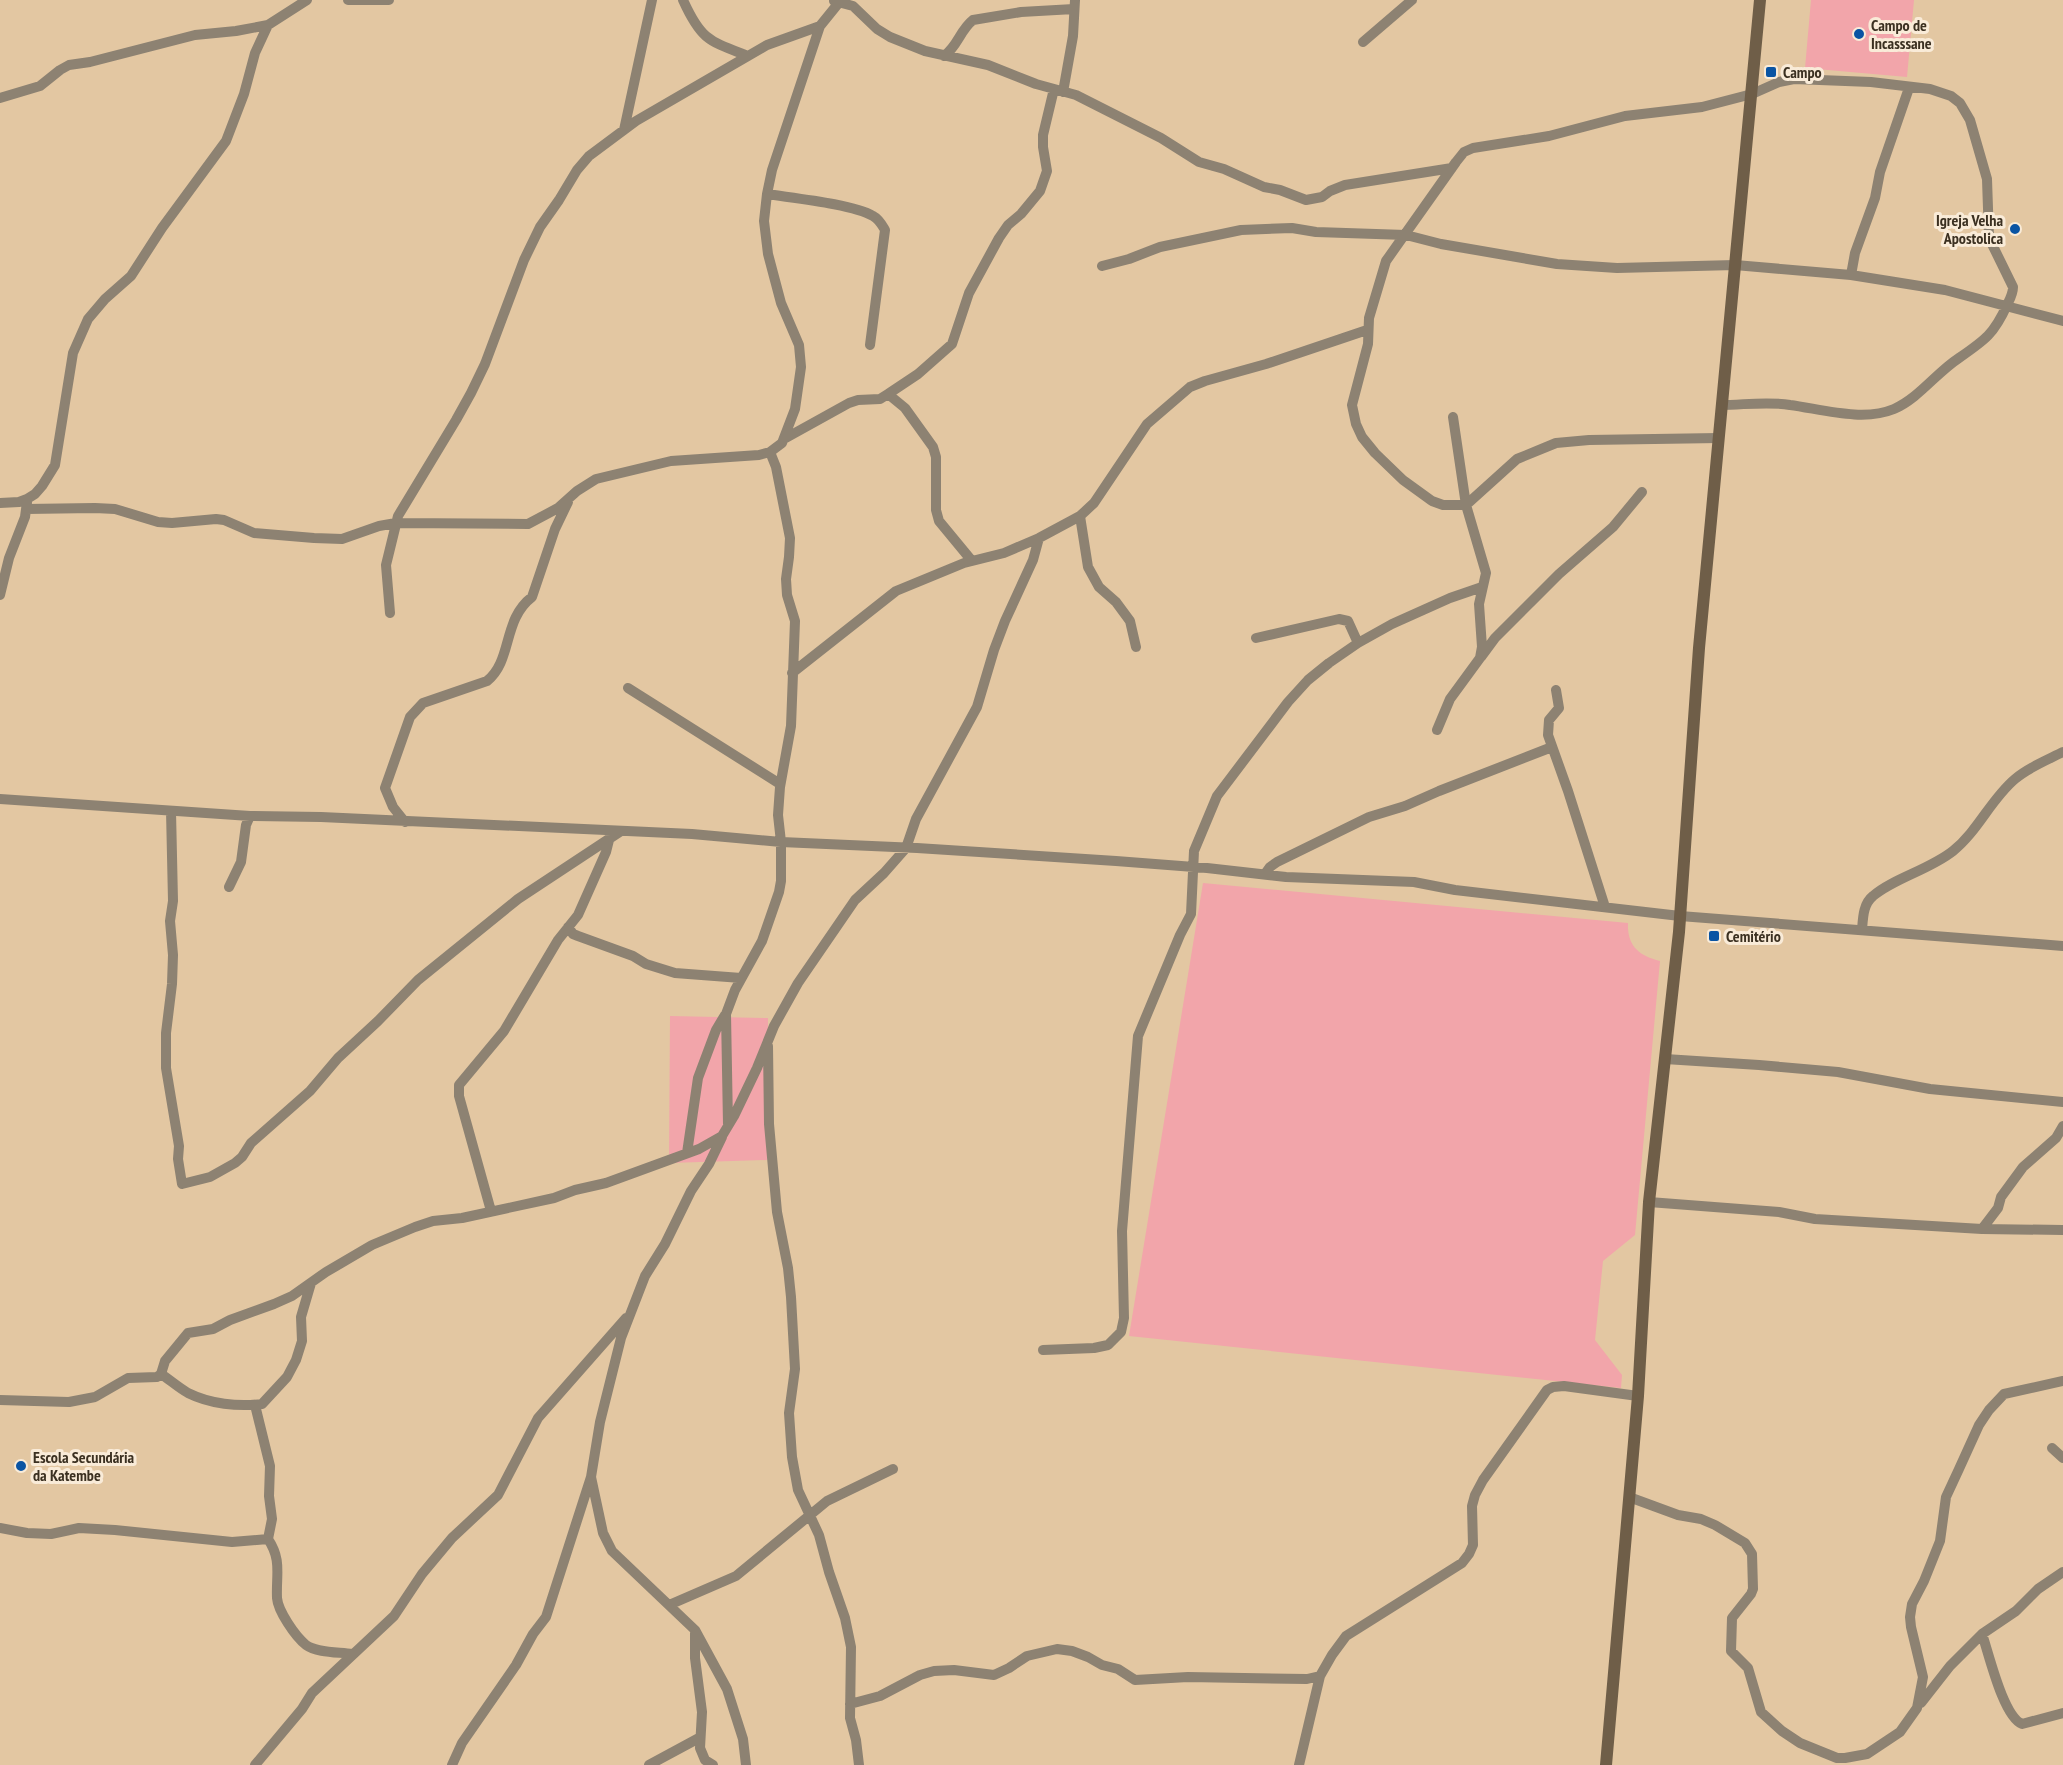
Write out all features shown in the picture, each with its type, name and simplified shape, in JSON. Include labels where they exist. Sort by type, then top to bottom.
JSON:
[{"type":"street","points":[[0,98],[40,86],[69,65],[90,62],[195,35],[268,25],[307,0]]},
{"type":"street","points":[[348,0],[388,0]]},
{"type":"street","points":[[624,130],[652,0]]},
{"type":"street","points":[[683,0],[703,35],[710,41],[748,56]]},
{"type":"street","points":[[1363,42],[1412,0]]},
{"type":"street","points":[[1606,1765],[1638,1396],[1649,1202],[1680,916],[1699,648],[1760,0]]},
{"type":"street","points":[[0,503],[19,502],[116,509],[158,522],[216,519],[224,520],[254,533],[342,539],[379,526],[396,523],[528,524],[543,518],[596,479],[671,461],[770,452],[779,447],[795,410],[801,355],[781,303],[768,254],[764,221],[767,194],[772,170],[820,26],[836,1],[854,6],[890,37],[925,51],[988,65],[1076,95],[1161,138],[1198,162],[1224,169],[1264,187],[1280,190],[1306,200],[1322,197],[1345,185],[1452,168]]},
{"type":"street","points":[[784,439],[849,403],[858,400],[880,399],[918,374],[952,344],[969,293],[999,238],[1040,191],[1047,171],[1043,135],[1059,90],[1073,36],[1074,5],[973,20],[962,33],[956,46],[944,56]]},
{"type":"street","points":[[0,595],[9,558],[25,517],[26,504],[42,486],[55,465],[73,352],[84,327],[95,309],[130,276],[226,141],[244,94],[255,53],[268,25]]},
{"type":"street","points":[[390,613],[386,565],[398,516],[471,393],[485,364],[524,260],[540,228],[569,182],[589,156],[624,130],[748,56],[781,39],[820,26]]},
{"type":"street","points":[[1719,438],[1589,440],[1556,443],[1517,459],[1466,505],[1443,505],[1432,501],[1419,493],[1375,453],[1362,437],[1356,424],[1352,405],[1368,344],[1369,318],[1386,261],[1464,152],[1473,148],[1549,136],[1624,116],[1702,107],[1752,94],[1779,82],[1794,79],[1871,82],[1930,90],[1951,96],[1960,103],[1970,120],[1987,179],[1989,238],[2012,283],[2013,292],[2000,322],[1988,337],[1945,367],[1905,404],[1891,410],[1873,414],[1827,412],[1788,404],[1721,405]]},
{"type":"street","points":[[1851,275],[1855,253],[1875,198],[1880,172],[1909,88]]},
{"type":"street","points":[[767,194],[846,207],[869,214],[876,217],[885,230],[870,345]]},
{"type":"street","points":[[1102,266],[1160,247],[1241,230],[1292,228],[1316,232],[1406,235],[1441,244],[1557,264],[1617,268],[1735,265],[1851,275],[1945,290],[2063,321]]},
{"type":"street","points":[[792,673],[896,591],[972,561],[1004,553],[1039,538],[1080,516],[1094,503],[1147,424],[1191,387],[1367,330]]},
{"type":"street","points":[[888,394],[905,408],[933,447],[936,457],[936,510],[939,521],[972,561]]},
{"type":"street","points":[[1453,417],[1466,505],[1486,573],[1479,604],[1482,647],[1480,658]]},
{"type":"street","points":[[687,1153],[698,1078],[716,1030],[762,941],[779,892],[781,842],[778,815],[780,784],[791,726],[795,621],[787,595],[786,579],[790,538],[779,477],[770,452]]},
{"type":"street","points":[[1437,730],[1450,699],[1495,638],[1559,574],[1612,527],[1642,492]]},
{"type":"street","points":[[405,822],[393,807],[385,788],[410,717],[423,703],[488,681],[496,674],[502,663],[510,627],[525,602],[532,597],[555,529],[568,500]]},
{"type":"street","points":[[1080,516],[1088,567],[1099,586],[1123,610],[1130,621],[1136,647]]},
{"type":"street","points":[[452,1765],[462,1743],[546,1617],[591,1477],[600,1422],[621,1338],[653,1262],[734,1116],[774,1026],[793,991],[855,900],[906,848],[916,819],[977,707],[994,650],[1033,560],[1039,538]]},
{"type":"street","points":[[1043,1350],[1094,1348],[1108,1345],[1121,1332],[1124,1318],[1122,1231],[1138,1036],[1191,914],[1194,851],[1217,796],[1288,702],[1308,680],[1358,643],[1392,624],[1450,598],[1482,587]]},
{"type":"street","points":[[1256,638],[1339,619],[1348,621],[1358,643]]},
{"type":"street","points":[[628,688],[780,784]]},
{"type":"street","points":[[1556,690],[1559,708],[1549,720],[1548,727],[1552,747],[1569,791],[1605,907]]},
{"type":"street","points":[[1265,874],[1277,862],[1369,817],[1405,806],[1552,747]]},
{"type":"street","points":[[1862,930],[1866,904],[1873,895],[1952,852],[2015,779],[2030,768],[2063,752]]},
{"type":"street","points":[[0,799],[250,816],[692,834],[781,842],[1192,866],[1331,879],[1414,882],[1455,890],[1680,916],[2063,946]]},
{"type":"street","points":[[386,821],[393,807]]},
{"type":"street","points":[[171,811],[173,901],[170,921],[173,955],[172,984],[165,1033],[166,1068],[179,1146],[178,1159],[182,1184],[210,1177],[235,1163],[251,1143],[310,1091],[338,1058],[418,980],[518,899],[621,831]]},
{"type":"street","points":[[229,887],[241,861],[246,825],[250,816]]},
{"type":"street","points":[[491,1211],[459,1096],[459,1084],[504,1031],[568,927],[578,915],[606,852],[609,840]]},
{"type":"street","points":[[568,927],[573,934],[633,956],[646,964],[675,973],[741,978]]},
{"type":"street","points":[[726,1014],[728,1124]]},
{"type":"street","points":[[768,1043],[769,1124],[777,1212],[791,1297],[795,1369],[789,1413],[792,1457],[798,1490],[819,1535],[851,1647],[850,1718],[859,1765]]},
{"type":"street","points":[[1665,1059],[1827,1071],[1930,1089],[2063,1102]]},
{"type":"street","points":[[1982,1229],[1998,1208],[2001,1197],[2023,1167],[2056,1138],[2063,1126]]},
{"type":"street","points":[[0,1400],[69,1402],[95,1396],[128,1378],[157,1377],[161,1374],[165,1361],[188,1333],[213,1329],[292,1296],[310,1282],[372,1245],[433,1221],[462,1218],[554,1198],[575,1190],[606,1183],[687,1153],[722,1136]]},
{"type":"street","points":[[1649,1202],[1779,1212],[1815,1219],[1982,1229],[2063,1230]]},
{"type":"street","points":[[161,1374],[188,1392],[207,1400],[232,1405],[262,1404],[287,1377],[296,1360],[302,1341],[301,1317],[310,1282]]},
{"type":"street","points":[[255,1765],[312,1693],[394,1616],[422,1574],[452,1538],[498,1495],[538,1418],[632,1311]]},
{"type":"street","points":[[1917,1708],[1923,1677],[1910,1617],[1912,1604],[1940,1541],[1946,1497],[1979,1425],[2004,1394],[2063,1381]]},
{"type":"street","points":[[1299,1765],[1320,1676],[1332,1655],[1346,1636],[1452,1569],[1469,1554],[1473,1545],[1472,1506],[1475,1495],[1483,1480],[1547,1390],[1564,1386],[1638,1396]]},
{"type":"street","points":[[255,1405],[270,1466],[269,1496],[272,1519],[268,1539],[276,1551],[279,1608],[307,1646],[352,1654]]},
{"type":"street","points":[[2052,1448],[2063,1458]]},
{"type":"street","points":[[669,1605],[736,1576],[827,1501],[893,1469]]},
{"type":"street","points":[[591,1477],[605,1540],[612,1551],[683,1616],[695,1630],[727,1689],[743,1739],[746,1765]]},
{"type":"street","points":[[1629,1497],[1678,1515],[1715,1525],[1745,1543],[1749,1548],[1753,1562],[1753,1589],[1732,1618],[1731,1651],[1748,1668],[1758,1705],[1766,1719],[1800,1743],[1836,1762],[1867,1754],[1900,1732],[1943,1675],[1982,1634],[2016,1611],[2038,1589],[2063,1572]]},
{"type":"street","points":[[0,1528],[27,1533],[51,1534],[79,1528],[115,1530],[232,1542],[268,1539]]},
{"type":"street","points":[[695,1630],[695,1658],[702,1712],[700,1748],[705,1760],[713,1765]]},
{"type":"street","points":[[1982,1634],[1999,1690],[2016,1721],[2022,1724],[2063,1713]]},
{"type":"street","points":[[850,1704],[880,1696],[920,1675],[933,1671],[954,1670],[994,1675],[1026,1656],[1057,1649],[1072,1651],[1088,1657],[1135,1680],[1200,1677],[1307,1679],[1320,1676]]},
{"type":"street","points":[[1921,1668],[1930,1675],[1943,1675]]},
{"type":"street","points":[[648,1765],[699,1738]]},
{"type":"shaded area","name":"Campo de Incasssane","points":[[1811,0],[1914,0],[1907,77],[1805,68]]},
{"type":"shaded area","points":[[1203,883],[1628,923],[1630,938],[1636,949],[1660,961],[1635,1235],[1603,1261],[1595,1340],[1622,1375],[1621,1388],[1129,1336]]},
{"type":"shaded area","points":[[670,1016],[768,1018],[767,1160],[669,1163]]},
{"type":"place","name":"Campo de Incasssane","points":[[1859,34]]},
{"type":"place","name":"Campo","points":[[1771,72]]},
{"type":"place","name":"Igreja Velha Apostolica","points":[[2015,229]]},
{"type":"place","name":"Cemitério","points":[[1714,936]]},
{"type":"place","name":"Escola Secundária da Katembe","points":[[21,1466]]}]
